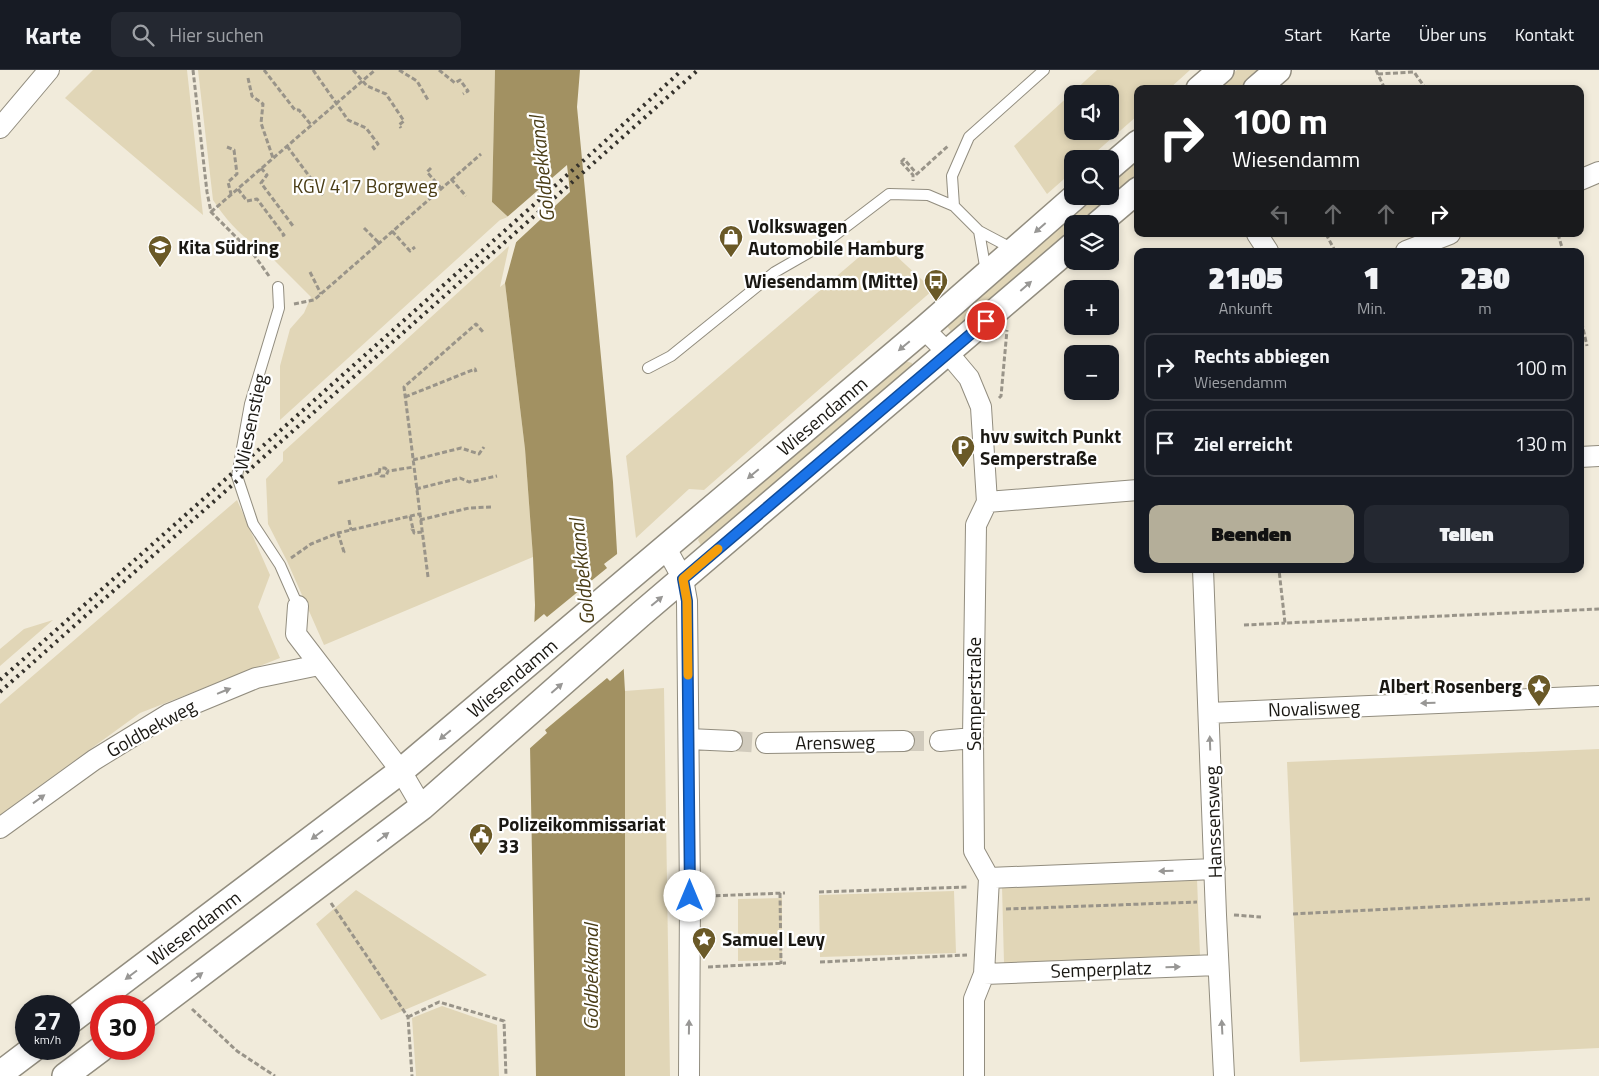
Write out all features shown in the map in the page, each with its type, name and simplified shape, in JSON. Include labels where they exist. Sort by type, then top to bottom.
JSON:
[{"type":"street","points":[[0,128],[48,70]]},
{"type":"street","points":[[1204,85],[1221,70]]},
{"type":"street","points":[[1261,85],[1278,70]]},
{"type":"street","points":[[1119,159],[1134,146]]},
{"type":"street","points":[[1584,178],[1599,172]]},
{"type":"street","points":[[1109,215],[1134,193]]},
{"type":"street","name":"Wiesendamm","points":[[120,995],[401,771],[523,670],[625,581],[924,329],[1066,205]]},
{"type":"street","points":[[1259,237],[1266,248]]},
{"type":"street","points":[[1414,248],[1442,237]]},
{"type":"street","name":"Wiesendamm","points":[[155,1008],[422,807],[632,623],[1064,253]]},
{"type":"street","name":"Semperstraße","points":[[924,329],[969,378],[981,407],[982,420],[987,502],[976,525],[973,738],[974,851],[989,882],[985,964],[974,999],[974,1076]]},
{"type":"street","points":[[1584,458],[1599,456]]},
{"type":"street","points":[[987,502],[1134,490]]},
{"type":"street","points":[[666,548],[683,579],[687,601],[690,896],[689,1076]]},
{"type":"street","name":"Hanssensweg","points":[[1203,573],[1224,1076]]},
{"type":"street","name":"Wiesenstieg","points":[[298,606],[296,634],[401,771],[422,807]]},
{"type":"street","name":"Goldbekweg","points":[[0,828],[94,760],[169,714],[256,678],[319,666]]},
{"type":"street","name":"Novalisweg","points":[[1209,713],[1599,696]]},
{"type":"street","points":[[940,741],[973,738]]},
{"type":"street","points":[[689,739],[732,741]]},
{"type":"street","name":"Arensweg","points":[[766,743],[904,741]]},
{"type":"street","points":[[989,882],[1215,869]]},
{"type":"street","name":"Semperplatz","points":[[985,964],[1218,965]]},
{"type":"street","points":[[65,1076],[90,1057]]},
{"type":"street","points":[[0,1074],[18,1060]]},
{"type":"lane","points":[[954,206],[952,176],[969,137],[1044,70]]},
{"type":"lane","points":[[648,368],[671,356],[776,272],[822,245],[890,194],[928,195],[954,206],[978,231],[1014,250]]},
{"type":"lane","points":[[978,231],[986,274]]},
{"type":"lane","name":"Wiesenstieg","points":[[278,288],[278,308],[250,404],[237,476],[253,524],[280,565],[298,606]]},
{"type":"path","points":[[193,70],[211,212],[254,255],[278,288]]},
{"type":"path","points":[[264,70],[295,110],[299,110],[312,126]]},
{"type":"path","points":[[312,70],[348,120],[366,128],[378,144],[373,147],[376,151]]},
{"type":"path","points":[[353,70],[367,86],[386,94],[404,121],[398,125],[401,128]]},
{"type":"path","points":[[211,212],[376,70]]},
{"type":"path","points":[[399,70],[417,81],[428,100]]},
{"type":"path","points":[[439,70],[455,84],[460,80],[468,91],[463,94]]},
{"type":"path","points":[[1383,85],[1377,72],[1414,72],[1423,85]]},
{"type":"path","points":[[248,78],[252,96],[263,104],[261,123],[273,158]]},
{"type":"path","points":[[287,146],[323,195]]},
{"type":"path","points":[[227,147],[234,150],[237,174],[228,182],[231,194]]},
{"type":"path","points":[[278,308],[314,300],[481,154]]},
{"type":"path","points":[[901,162],[913,175]]},
{"type":"path","points":[[261,168],[267,175],[261,183],[293,226],[295,225]]},
{"type":"path","points":[[431,168],[427,172],[441,188]]},
{"type":"path","points":[[451,179],[466,196]]},
{"type":"path","points":[[238,189],[247,201],[257,199],[284,235],[282,236]]},
{"type":"path","points":[[364,228],[379,243]]},
{"type":"path","points":[[392,231],[410,251],[415,247]]},
{"type":"path","points":[[310,272],[321,294]]},
{"type":"path","points":[[982,420],[1001,396],[1010,300]]},
{"type":"path","points":[[428,577],[404,387],[476,324],[484,333]]},
{"type":"path","points":[[1584,333],[1587,346]]},
{"type":"path","points":[[405,397],[475,369],[476,372]]},
{"type":"path","points":[[413,460],[461,448],[479,454],[484,447]]},
{"type":"path","points":[[338,482],[379,473],[380,468],[385,468],[388,471],[414,467]]},
{"type":"path","points":[[416,489],[460,478],[469,482],[497,476]]},
{"type":"path","points":[[420,520],[469,508],[491,507]]},
{"type":"path","points":[[280,565],[311,544],[338,533],[420,514]]},
{"type":"path","points":[[410,516],[414,533],[422,532]]},
{"type":"path","points":[[349,520],[352,530]]},
{"type":"path","points":[[338,533],[344,552],[342,553]]},
{"type":"path","points":[[1279,573],[1285,623]]},
{"type":"path","points":[[1244,625],[1599,609]]},
{"type":"path","points":[[819,892],[989,882]]},
{"type":"path","points":[[319,886],[408,1016],[412,1076]]},
{"type":"path","points":[[780,893],[781,964]]},
{"type":"path","points":[[690,896],[785,893]]},
{"type":"path","points":[[1293,914],[1590,899]]},
{"type":"path","points":[[988,910],[1216,908],[1261,916]]},
{"type":"path","points":[[820,962],[985,964]]},
{"type":"path","points":[[690,968],[786,964]]},
{"type":"path","points":[[175,993],[237,1051],[275,1076]]},
{"type":"path","points":[[408,1016],[439,1002],[504,1021],[506,1076]]},
{"type":"green space","points":[[93,70],[187,70],[203,215],[65,98]]},
{"type":"green space","name":"KGV 417 Borgweg","points":[[198,70],[495,70],[492,202],[508,217],[500,220],[280,420],[280,366],[290,329],[304,313],[311,297],[262,248],[235,227],[213,200]]},
{"type":"green space","points":[[1097,70],[1190,70],[1173,85],[1134,85],[1134,119],[1119,132],[1119,85],[1081,85]]},
{"type":"green space","points":[[1237,70],[1265,70],[1248,85],[1220,85]]},
{"type":"green space","points":[[1064,100],[1064,140],[1110,140],[1098,150],[1064,150],[1064,179],[1047,194],[1014,146]]},
{"type":"green space","points":[[1134,160],[1134,180],[1119,193],[1119,173]]},
{"type":"green space","points":[[1082,205],[1105,205],[1094,215],[1070,215]]},
{"type":"green space","points":[[1064,220],[1064,241],[960,332],[952,333],[947,326],[950,320]]},
{"type":"green space","points":[[879,240],[933,290],[704,490],[689,489],[636,538],[626,456]]},
{"type":"green space","points":[[509,246],[500,287],[505,283],[525,449],[533,557],[324,645],[287,561],[268,524],[266,479],[283,461],[283,452]]},
{"type":"green space","points":[[905,361],[912,363],[912,370],[702,547],[698,540],[700,535]]},
{"type":"green space","points":[[237,500],[270,575],[258,607],[280,658],[140,713],[0,815],[0,704]]},
{"type":"green space","points":[[53,620],[0,666],[0,649],[24,629]]},
{"type":"green space","points":[[664,688],[670,1076],[625,1076],[625,691]]},
{"type":"green space","points":[[1599,749],[1599,1048],[1300,1062],[1287,762]]},
{"type":"green space","points":[[1197,879],[1200,955],[1004,963],[1002,886]]},
{"type":"green space","points":[[356,890],[487,975],[381,1020],[316,924]]},
{"type":"green space","points":[[954,891],[956,953],[820,957],[819,895]]},
{"type":"green space","points":[[782,898],[782,960],[738,961],[738,899]]},
{"type":"green space","points":[[442,1006],[497,1025],[499,1076],[416,1076],[412,1018]]},
{"type":"water","name":"Goldbekkanal","points":[[495,70],[580,70],[577,107],[613,482],[625,691],[625,1076],[536,1076],[530,745],[535,605],[525,449],[505,283],[520,228],[492,202]]},
{"type":"pier","points":[[567,165],[570,192],[512,246],[517,229],[506,218]]},
{"type":"pier","points":[[621,551],[626,667],[610,681],[607,678],[545,730],[547,733],[528,750],[532,624],[544,614],[547,617],[607,568],[604,564]]},
{"type":"tunnel","points":[[732,741],[766,743]]},
{"type":"tunnel","points":[[904,741],[940,741]]},
{"type":"railway","points":[[0,680],[602,144],[682,70]]},
{"type":"railway","points":[[0,692],[698,70]]},
{"type":"slow traffic","points":[[688,675],[687,601],[683,579],[718,549]]},
{"type":"place","name":"Volkswagen Automobile Hamburg","points":[[731,258]]},
{"type":"place","name":"Kita Südring","points":[[160,268]]},
{"type":"place","name":"Wiesendamm (Mitte)","points":[[936,302]]},
{"type":"place","name":"hvv switch Punkt Semperstraße","points":[[963,468]]},
{"type":"place","name":"Albert Rosenberg","points":[[1539,707]]},
{"type":"place","name":"Polizeikommissariat 33","points":[[481,856]]},
{"type":"place","name":"Samuel Levy","points":[[704,960]]},
{"type":"route","points":[[690,896],[687,601],[683,579],[986,321]]}]
